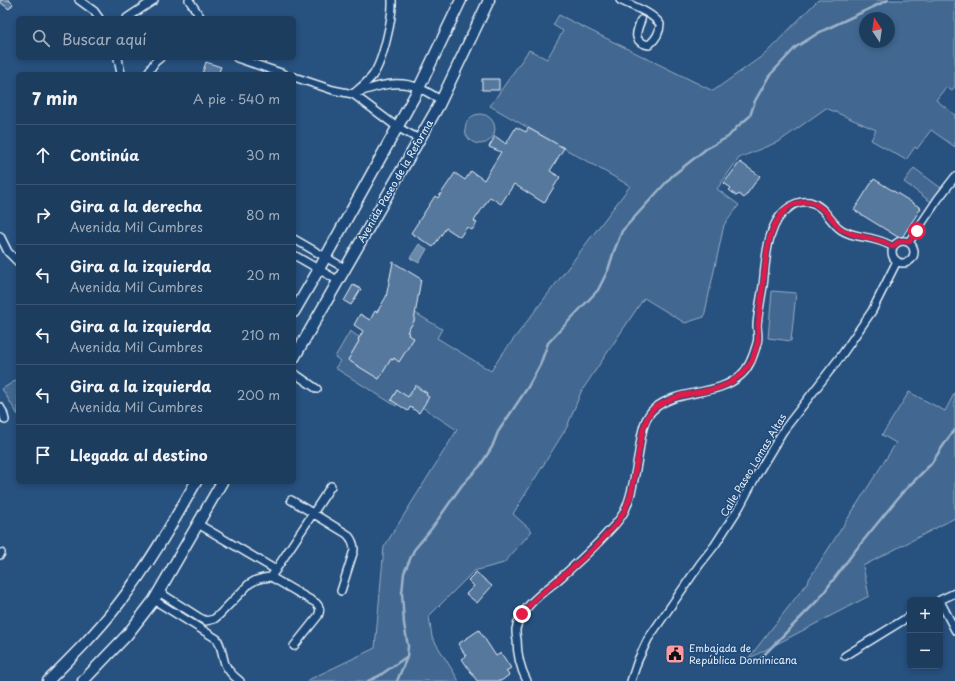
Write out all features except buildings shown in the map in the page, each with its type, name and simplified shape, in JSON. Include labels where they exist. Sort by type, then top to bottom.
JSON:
[{"type":"main road","points":[[296,309],[419,88],[461,0]]},
{"type":"main road","name":"Avenida Paseo de la Reforma","points":[[296,355],[420,139],[441,100],[490,0]]},
{"type":"main road","points":[[48,681],[91,637],[121,601],[168,530],[195,484]]},
{"type":"main road","points":[[83,681],[128,634],[157,596],[221,484]]},
{"type":"street","points":[[79,0],[97,16]]},
{"type":"street","points":[[130,16],[154,0]]},
{"type":"street","points":[[189,0],[200,16]]},
{"type":"street","points":[[353,94],[370,79],[379,65],[388,34],[392,0]]},
{"type":"street","points":[[620,0],[650,14],[656,18],[660,24],[660,31],[649,45],[640,42],[636,37],[641,20]]},
{"type":"street","points":[[148,72],[158,60]]},
{"type":"street","points":[[243,60],[278,72]]},
{"type":"street","points":[[119,61],[121,72]]},
{"type":"street","points":[[119,61],[125,72]]},
{"type":"street","points":[[296,78],[353,94],[397,127],[420,139]]},
{"type":"street","points":[[353,94],[387,84],[402,84],[419,88],[441,100]]},
{"type":"street","points":[[909,242],[955,177]]},
{"type":"street","points":[[526,681],[522,672],[517,649],[516,629],[522,614],[536,598],[595,547],[617,523],[625,510],[631,494],[643,429],[648,416],[654,408],[679,396],[715,389],[730,383],[742,374],[752,361],[758,341],[758,324],[770,237],[775,224],[781,215],[787,208],[794,204],[811,202],[826,212],[840,229],[852,234],[884,242],[893,247]]},
{"type":"street","points":[[0,236],[8,252],[16,260]]},
{"type":"street","points":[[296,240],[346,269]]},
{"type":"street","points":[[900,241],[909,242],[914,249],[913,258],[910,261],[901,263],[897,261],[893,256],[893,247],[900,241]]},
{"type":"street","points":[[296,256],[339,281]]},
{"type":"street","name":"Calle Paseo Lomas Altas","points":[[631,681],[638,660],[648,639],[715,545],[740,506],[783,431],[872,311],[897,261]]},
{"type":"street","points":[[296,374],[317,389]]},
{"type":"street","points":[[0,407],[5,420]]},
{"type":"street","points":[[271,577],[331,486]]},
{"type":"street","points":[[291,500],[352,538],[354,550],[341,591]]},
{"type":"street","points":[[198,524],[276,570]]},
{"type":"street","points":[[157,596],[206,621],[214,619],[219,615],[249,584],[256,580],[271,577],[320,606],[318,616],[294,646]]},
{"type":"street","points":[[943,599],[955,593]]},
{"type":"street","points":[[157,596],[217,639],[222,648],[225,663],[228,669],[231,674],[240,681]]},
{"type":"street","points":[[943,607],[955,630]]},
{"type":"street","points":[[845,656],[907,618]]},
{"type":"shaded area","points":[[818,0],[955,0],[955,86],[952,91],[946,87],[936,100],[955,115],[955,147],[931,130],[917,149],[915,147],[906,160],[871,140],[876,130],[826,108],[780,141],[739,158],[717,189],[739,205],[724,225],[704,317],[685,323],[644,298],[581,392],[567,427],[513,514],[532,531],[504,563],[474,571],[429,616],[432,637],[459,681],[306,681],[375,648],[384,547],[457,430],[422,407],[419,391],[421,388],[416,385],[406,401],[397,390],[391,400],[397,404],[396,406],[335,368],[340,361],[335,357],[350,331],[359,337],[359,341],[348,360],[378,378],[391,359],[393,360],[394,358],[399,361],[413,338],[408,335],[409,333],[407,332],[414,321],[412,311],[442,329],[437,338],[491,371],[500,357],[630,186],[490,106],[529,50],[547,59],[563,31],[553,25],[559,15],[713,91],[765,54]]},
{"type":"shaded area","points":[[480,114],[491,118],[495,129],[491,140],[480,144],[469,140],[465,129],[469,118]]},
{"type":"shaded area","points":[[914,168],[941,188],[931,202],[904,182]]},
{"type":"shaded area","points":[[419,244],[427,249],[419,263],[410,258]]},
{"type":"shaded area","points":[[772,291],[796,293],[791,341],[768,338]]},
{"type":"shaded area","points":[[16,380],[16,412],[2,389]]},
{"type":"shaded area","points":[[909,392],[945,411],[955,392],[955,518],[863,566],[869,596],[748,659],[804,587],[896,443],[882,435]]},
{"type":"waterway","points":[[397,681],[407,657],[408,646],[404,624],[402,593],[404,573],[414,550],[432,528],[462,485],[480,466],[492,447],[498,432],[528,387],[540,365],[548,343],[598,290],[608,270],[622,231],[672,176],[706,149],[728,137],[750,116],[755,101],[769,76],[796,47],[820,32],[888,0]]},
{"type":"waterway","points":[[761,658],[819,599],[854,552],[902,493],[931,464],[955,430]]},
{"type":"waterway","points":[[368,681],[379,676],[406,657]]},
{"type":"place","name":"Embajada de República Dominicana","points":[[675,654]]},
{"type":"route","points":[[522,614],[536,598],[595,547],[617,523],[625,510],[631,494],[643,429],[648,416],[654,408],[679,396],[715,389],[730,383],[742,374],[752,361],[758,341],[758,324],[770,237],[775,224],[787,208],[794,204],[811,202],[826,212],[840,229],[852,234],[884,242],[893,247],[900,241],[909,242],[917,231]]}]
